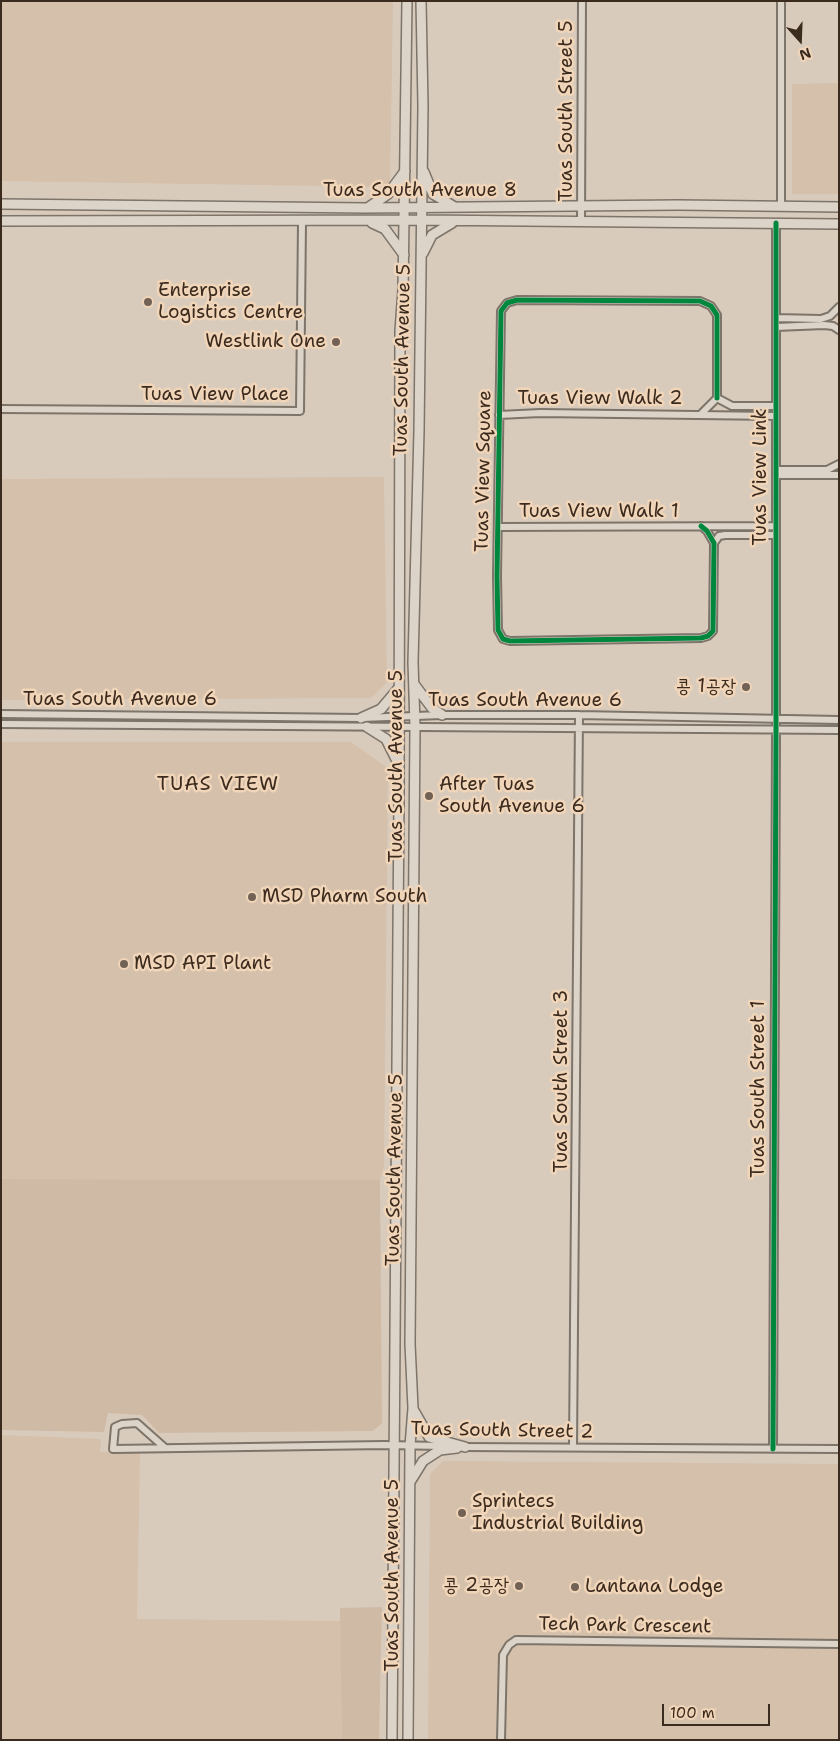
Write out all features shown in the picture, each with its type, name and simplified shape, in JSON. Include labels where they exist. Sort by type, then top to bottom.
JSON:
[{"type":"main road","name":"Tuas South Avenue 5","points":[[392,1740],[400,331],[404,256],[407,1]]},
{"type":"main road","name":"Tuas South Avenue 5","points":[[408,1740],[410,1446],[413,1408],[410,1324],[415,722],[413,683],[421,257],[421,1]]},
{"type":"main road","points":[[422,162],[433,194],[454,207]]},
{"type":"main road","points":[[366,208],[388,194],[405,170]]},
{"type":"main road","name":"Tuas South Avenue 8","points":[[1,204],[366,208],[582,206],[839,207]]},
{"type":"main road","name":"Tuas South Avenue 8","points":[[1,221],[366,222],[421,220],[839,224]]},
{"type":"main road","points":[[421,257],[432,235],[457,221]]},
{"type":"main road","points":[[366,222],[385,229],[404,256]]},
{"type":"main road","points":[[413,683],[432,708],[442,715]]},
{"type":"main road","points":[[361,718],[381,709],[398,689]]},
{"type":"main road","points":[[367,727],[386,739],[399,765]]},
{"type":"main road","points":[[413,1408],[429,1437],[465,1447]]},
{"type":"main road","points":[[410,1483],[423,1461],[440,1450],[465,1447]]},
{"type":"street","name":"Tuas South Street 5","points":[[582,1],[582,222]]},
{"type":"street","points":[[780,1],[781,206]]},
{"type":"street","name":"Tuas View Place","points":[[1,409],[300,411],[302,222]]},
{"type":"street","name":"Tuas View Link","points":[[776,223],[776,730]]},
{"type":"street","name":"Tuas View Square","points":[[714,542],[713,631],[708,636],[701,638],[510,640],[503,639],[498,630],[501,311],[507,303],[516,300],[700,301],[711,306],[717,315],[717,398]]},
{"type":"street","points":[[776,318],[821,320],[830,316],[839,307]]},
{"type":"street","points":[[776,327],[824,325],[833,326],[839,330]]},
{"type":"street","points":[[717,398],[732,406],[776,406]]},
{"type":"street","name":"Tuas View Walk 2","points":[[700,414],[717,398]]},
{"type":"street","name":"Tuas View Walk 2","points":[[500,415],[540,413],[776,416]]},
{"type":"street","points":[[776,472],[827,470],[839,464]]},
{"type":"street","points":[[776,472],[839,475]]},
{"type":"street","name":"Tuas View Walk 1","points":[[701,526],[707,531],[714,542]]},
{"type":"street","name":"Tuas View Walk 1","points":[[498,527],[776,526]]},
{"type":"street","points":[[714,542],[719,536],[725,535],[776,535]]},
{"type":"street","name":"Tuas South Avenue 6","points":[[1,714],[398,717],[415,722],[579,727],[839,730]]},
{"type":"street","name":"Tuas South Avenue 6","points":[[1,724],[399,727],[442,715],[579,715],[839,720]]},
{"type":"street","name":"Tuas South Street 3","points":[[573,1447],[579,715]]},
{"type":"street","name":"Tuas South Street 1","points":[[773,1449],[776,730]]},
{"type":"street","name":"Tuas South Street 2","points":[[164,1447],[137,1423],[119,1424],[115,1427],[113,1449],[152,1450],[164,1447],[395,1445],[839,1449]]},
{"type":"street","name":"Tech Park Crescent","points":[[501,1740],[503,1655],[509,1645],[516,1640],[839,1644]]},
{"type":"shaded area","points":[[1,1],[393,1],[390,187],[1,181]]},
{"type":"shaded area","points":[[839,83],[839,194],[792,194],[792,84]]},
{"type":"shaded area","points":[[384,477],[387,682],[371,698],[1,700],[1,479]]},
{"type":"shaded area","points":[[1,742],[351,742],[388,768],[384,1166],[380,1180],[1,1179]]},
{"type":"shaded area","points":[[1,1179],[380,1180],[382,1423],[373,1431],[159,1433],[142,1415],[108,1413],[104,1432],[1,1430]]},
{"type":"shaded area","points":[[1,1435],[101,1439],[100,1452],[140,1453],[137,1619],[341,1621],[342,1740],[1,1740]]},
{"type":"shaded area","points":[[443,1461],[839,1464],[839,1740],[428,1740],[430,1474]]},
{"type":"shaded area","points":[[382,1607],[379,1740],[342,1740],[340,1608]]},
{"type":"cycle path","points":[[773,1449],[776,223]]},
{"type":"cycle path","points":[[701,526],[707,531],[714,543],[713,631],[708,636],[701,638],[510,641],[503,639],[498,630],[497,576],[501,311],[507,303],[517,300],[700,301],[711,306],[717,315],[717,398]]},
{"type":"place","name":"Enterprise Logistics Centre","points":[[148,302]]},
{"type":"place","name":"Westlink One","points":[[336,342]]},
{"type":"place","name":"콩 1공장","points":[[746,687]]},
{"type":"place","name":"After Tuas South Avenue 6","points":[[429,796]]},
{"type":"place","name":"MSD Pharm South","points":[[252,897]]},
{"type":"place","name":"MSD API Plant","points":[[124,964]]},
{"type":"place","name":"Sprintecs Industrial Building","points":[[462,1513]]},
{"type":"place","name":"콩 2공장","points":[[519,1586]]},
{"type":"place","name":"Lantana Lodge","points":[[575,1587]]},
{"type":"district","name":"TUAS VIEW","points":[[218,785]]}]
